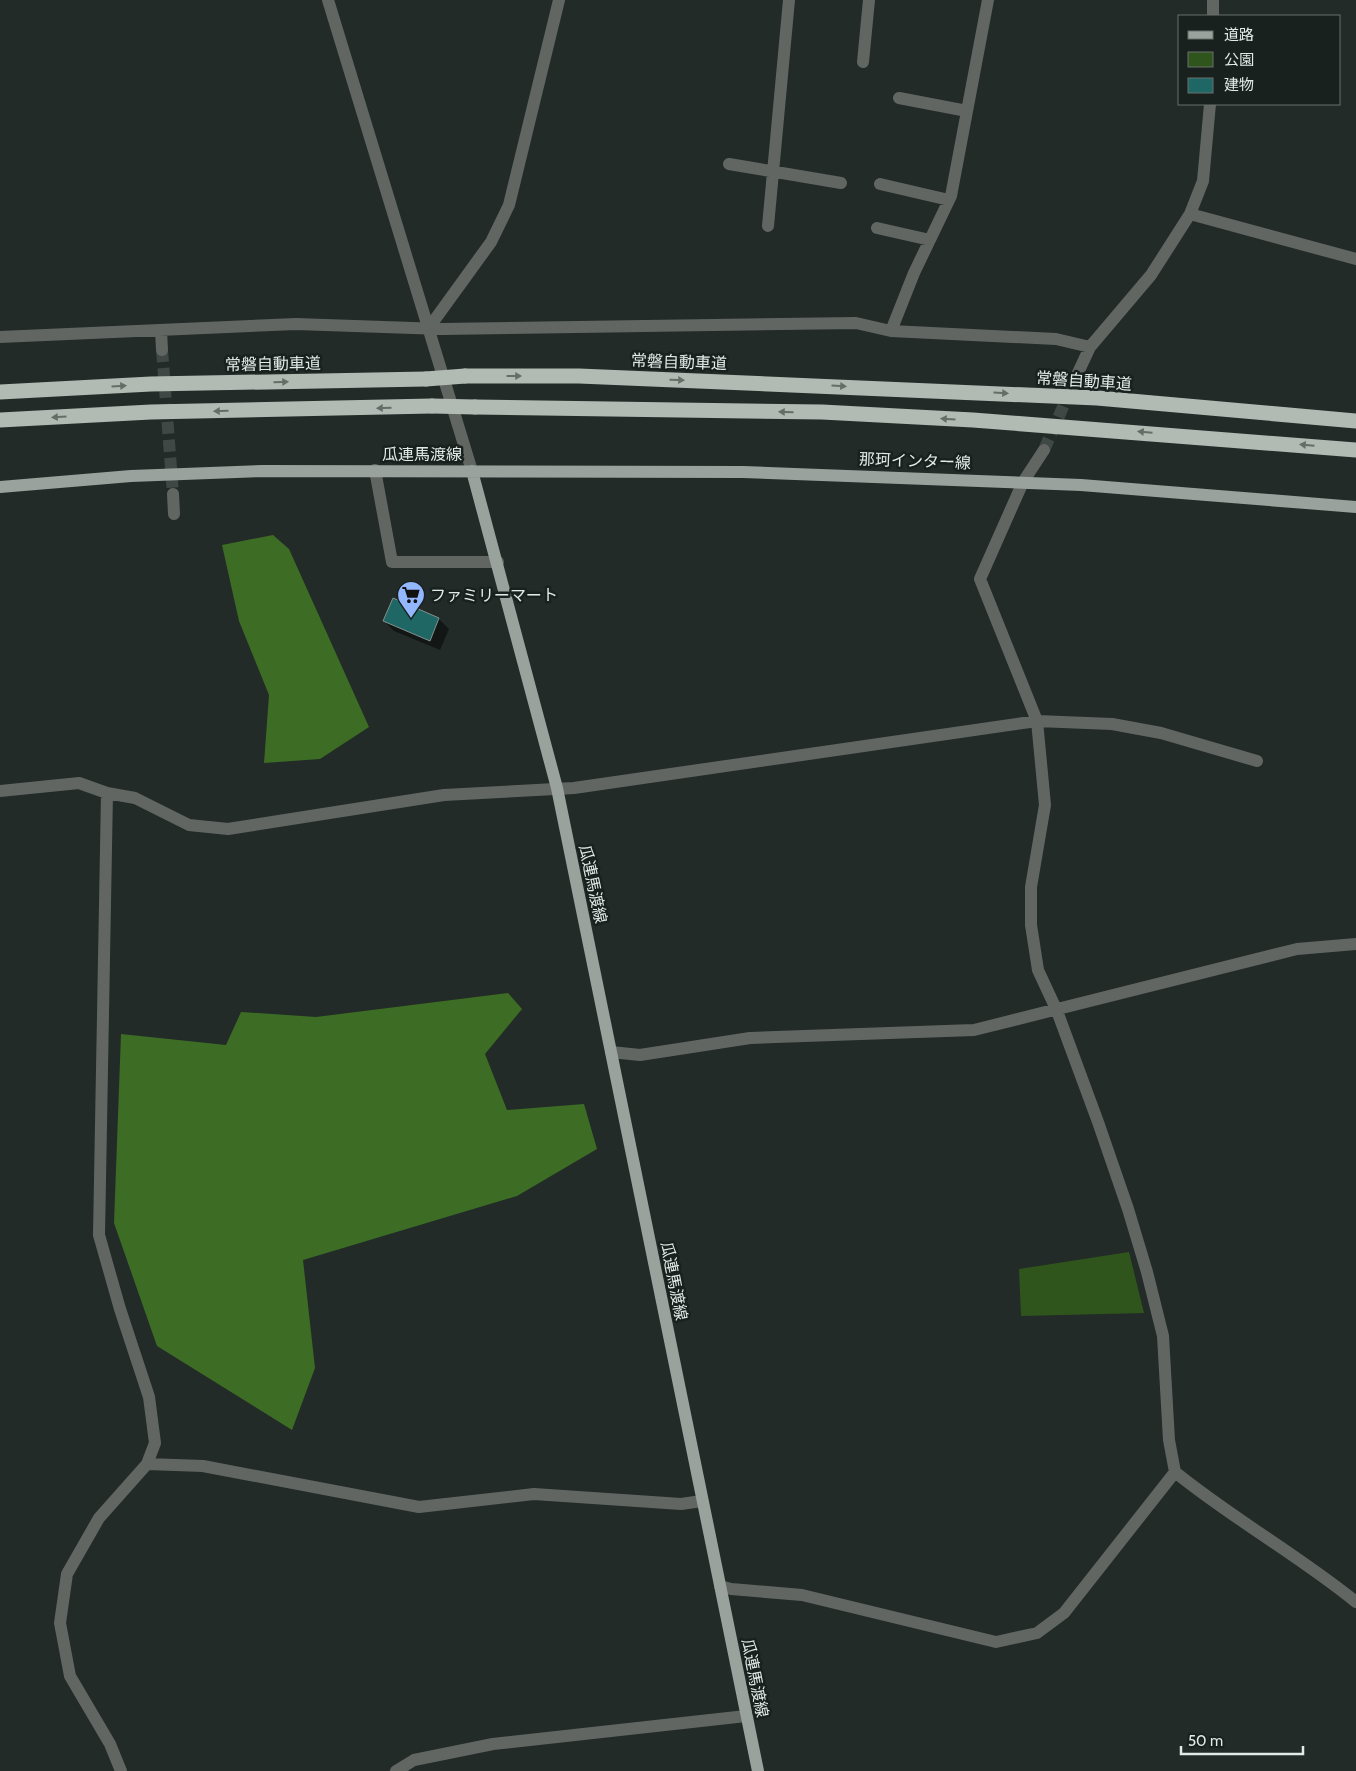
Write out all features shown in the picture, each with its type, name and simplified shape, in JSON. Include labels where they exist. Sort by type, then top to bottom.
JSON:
[{"type":"highway","name":"常磐自動車道","points":[[0,392],[151,384],[426,379],[465,376],[579,376],[1097,398],[1356,421]]},
{"type":"highway","points":[[0,420],[152,412],[432,406],[822,412],[973,420],[1356,450]]},
{"type":"main road","name":"瓜連馬渡線","points":[[0,487],[131,476],[262,471],[472,471],[498,562],[557,788],[758,1771]]},
{"type":"main road","name":"那珂インター線","points":[[472,471],[743,472],[1022,482],[1356,507]]},
{"type":"street","points":[[328,0],[472,471]]},
{"type":"street","points":[[428,329],[491,242],[509,205],[560,0]]},
{"type":"street","points":[[768,226],[789,0]]},
{"type":"street","points":[[863,62],[869,0]]},
{"type":"street","points":[[891,331],[949,200],[988,0]]},
{"type":"street","points":[[1213,0],[1213,15]]},
{"type":"street","points":[[899,98],[967,111]]},
{"type":"street","points":[[1077,376],[1090,347],[1152,275],[1190,214],[1204,181],[1210,105]]},
{"type":"street","points":[[729,164],[841,183]]},
{"type":"street","points":[[880,184],[949,200]]},
{"type":"street","points":[[1190,214],[1356,259]]},
{"type":"street","points":[[877,228],[930,240]]},
{"type":"street","points":[[0,337],[296,324],[428,329],[856,323],[891,331],[1056,339],[1090,347]]},
{"type":"street","points":[[161,330],[162,350]]},
{"type":"street","points":[[1044,450],[1022,482],[980,579],[1037,721],[1045,805],[1031,887],[1031,925],[1038,970],[1056,1011],[1128,1209],[1147,1272],[1163,1336],[1169,1440],[1175,1472],[1225,1510],[1316,1570],[1356,1602]]},
{"type":"street","points":[[375,470],[392,562],[498,562]]},
{"type":"street","points":[[173,494],[174,514]]},
{"type":"street","points":[[0,791],[79,783],[107,793],[135,798],[189,825],[228,829],[444,796],[557,788],[1037,721],[1112,724],[1161,733],[1257,761]]},
{"type":"street","points":[[107,793],[99,1235],[120,1309],[149,1397],[154,1443],[148,1464],[99,1518],[67,1574],[60,1623],[70,1676],[110,1744],[121,1771]]},
{"type":"street","points":[[611,1052],[640,1055],[750,1038],[974,1030],[1056,1011],[1297,949],[1356,944]]},
{"type":"street","points":[[148,1464],[204,1466],[419,1507],[534,1494],[681,1504],[702,1501]]},
{"type":"street","points":[[720,1586],[731,1589],[802,1595],[996,1642],[1037,1633],[1064,1613],[1175,1472]]},
{"type":"street","points":[[396,1771],[414,1760],[493,1744],[746,1716]]},
{"type":"green space","points":[[273,535],[289,549],[369,727],[320,759],[264,763],[269,695],[239,621],[222,545]]},
{"type":"green space","points":[[508,993],[522,1009],[485,1054],[507,1110],[584,1104],[597,1149],[517,1196],[303,1260],[315,1368],[292,1430],[157,1346],[114,1223],[121,1034],[226,1045],[241,1012],[316,1017]]},
{"type":"green space","points":[[1129,1252],[1144,1313],[1021,1316],[1019,1269]]},
{"type":"building","name":"ファミリーマート","points":[[393,598],[439,618],[430,641],[383,621]]},
{"type":"tunnel","points":[[162,350],[173,494]]},
{"type":"tunnel","points":[[1044,450],[1077,375]]},
{"type":"place","name":"ファミリーマート","points":[[411,619]]}]
